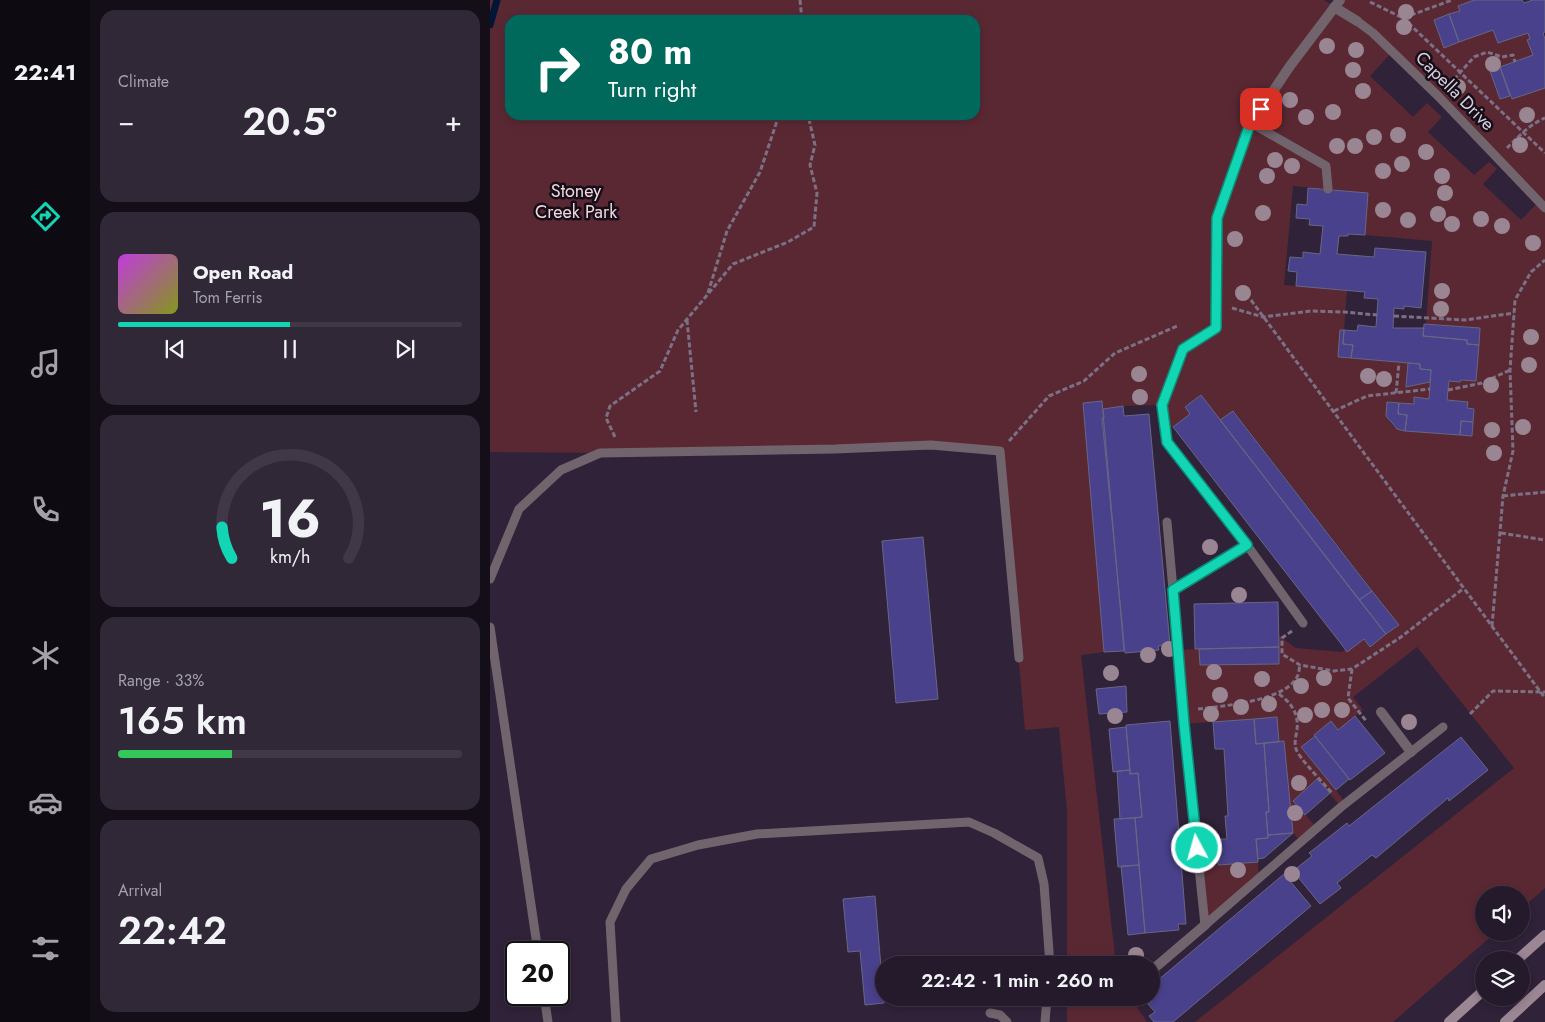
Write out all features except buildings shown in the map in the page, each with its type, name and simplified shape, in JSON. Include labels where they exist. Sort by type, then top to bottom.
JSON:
[{"type":"main road","points":[[1527,951],[1545,935]]},
{"type":"main road","points":[[1505,1022],[1545,985]]},
{"type":"main road","points":[[1449,1022],[1475,998]]},
{"type":"street","name":"Capella Drive","points":[[1337,3],[1357,21]]},
{"type":"street","points":[[1216,328],[1217,218],[1252,123],[1290,66],[1337,3]]},
{"type":"street","points":[[1381,712],[1412,752]]},
{"type":"street","points":[[1160,963],[1205,925]]},
{"type":"lane","name":"Capella Drive","points":[[1357,21],[1373,33],[1439,97],[1545,208]]},
{"type":"lane","points":[[1252,123],[1326,166],[1328,189]]},
{"type":"lane","points":[[1216,328],[1183,349],[1162,405],[1167,442],[1247,545],[1302,623]]},
{"type":"lane","points":[[490,579],[519,510],[561,470],[600,453],[835,450],[931,445],[1000,452],[1019,658]]},
{"type":"lane","points":[[1168,522],[1183,712],[1205,925]]},
{"type":"lane","points":[[1173,590],[1247,545]]},
{"type":"lane","points":[[490,627],[536,941]]},
{"type":"lane","points":[[1205,925],[1343,805],[1443,727]]},
{"type":"lane","points":[[616,1022],[610,922],[626,889],[651,859],[698,845],[757,834],[969,822],[994,833],[1038,858],[1044,884],[1049,956]]},
{"type":"lane","points":[[546,1006],[548,1022]]},
{"type":"lane","points":[[1045,1022],[1046,1006]]},
{"type":"lane","points":[[990,1012],[1000,1015],[1006,1022]]},
{"type":"path","points":[[800,0],[802,15]]},
{"type":"path","points":[[1403,18],[1452,0]]},
{"type":"path","points":[[1370,2],[1403,18],[1545,153]]},
{"type":"path","points":[[1439,97],[1474,57],[1487,52],[1502,57],[1513,56],[1515,62]]},
{"type":"path","points":[[1497,157],[1523,132],[1545,118]]},
{"type":"path","points":[[707,296],[727,231],[760,172],[777,120]]},
{"type":"path","points":[[623,453],[606,418],[610,406],[660,371],[678,330],[734,264],[788,242],[814,227],[817,193],[810,165],[815,145],[809,120]]},
{"type":"path","points":[[1492,626],[1503,496],[1513,451],[1510,370],[1515,300],[1531,272],[1545,260]]},
{"type":"path","points":[[1251,300],[1543,692],[1545,698]]},
{"type":"path","points":[[1216,304],[1263,317],[1311,311],[1377,315]]},
{"type":"path","points":[[1394,316],[1465,320],[1514,314]]},
{"type":"path","points":[[687,319],[696,412]]},
{"type":"path","points":[[1000,452],[1049,396],[1084,380],[1116,353],[1177,326]]},
{"type":"path","points":[[1396,393],[1399,363]]},
{"type":"path","points":[[1448,390],[1482,383],[1510,370]]},
{"type":"path","points":[[1334,411],[1367,396],[1430,389]]},
{"type":"path","points":[[1503,496],[1545,492]]},
{"type":"path","points":[[1501,533],[1545,540]]},
{"type":"path","points":[[1282,638],[1282,654],[1300,665],[1334,671],[1352,669],[1400,637],[1464,588]]},
{"type":"path","points":[[1183,712],[1229,705],[1279,694],[1298,676],[1300,665]]},
{"type":"path","points":[[1352,669],[1348,698],[1367,722],[1381,712]]},
{"type":"path","points":[[1470,714],[1492,691],[1543,692]]},
{"type":"path","points":[[1279,694],[1289,701],[1297,714],[1297,728],[1294,740],[1296,750],[1343,805]]},
{"type":"green space","name":"Stoney Creek Park","points":[[490,0],[1324,0],[1334,7],[1340,0],[1474,0],[1458,6],[1460,11],[1434,20],[1444,47],[1493,30],[1498,43],[1528,33],[1530,39],[1527,40],[1533,55],[1490,71],[1500,99],[1510,96],[1512,99],[1545,88],[1545,888],[1530,901],[1530,886],[1475,886],[1475,941],[1486,941],[1393,1022],[1195,1022],[1514,768],[1417,647],[1353,697],[1363,710],[1338,730],[1331,721],[1301,747],[1346,803],[1341,807],[1317,779],[1293,801],[1317,828],[1301,842],[1293,833],[1284,741],[1279,742],[1277,717],[1184,724],[1178,650],[1199,649],[1200,665],[1279,664],[1279,636],[1296,648],[1342,652],[1345,649],[1347,651],[1364,639],[1370,646],[1399,625],[1234,411],[1220,420],[1201,395],[1185,407],[1190,414],[1173,427],[1165,428],[1162,405],[1123,406],[1103,409],[1101,401],[1083,403],[1104,652],[1081,655],[1115,956],[1067,956],[1067,811],[1059,727],[1025,730],[1000,452],[931,445],[623,453],[490,452]],"holes":[[[1392,52],[1539,201],[1521,220],[1483,184],[1497,169],[1489,162],[1474,175],[1428,132],[1442,117],[1427,103],[1413,117],[1370,76]],[[1293,186],[1368,193],[1365,235],[1432,241],[1426,324],[1480,328],[1476,381],[1449,381],[1447,400],[1468,402],[1467,408],[1474,409],[1472,436],[1405,431],[1392,425],[1388,418],[1387,402],[1414,404],[1414,397],[1429,399],[1430,382],[1406,387],[1408,363],[1338,357],[1340,330],[1344,330],[1347,290],[1284,285]]]},
{"type":"green space","points":[[1258,862],[1259,878],[1205,925],[1199,866]]},
{"type":"green space","points":[[1067,1006],[1136,1006],[1147,1022],[1067,1022]]},
{"type":"waterway","points":[[490,25],[497,0]]},
{"type":"route","points":[[1197,848],[1173,590],[1247,545],[1167,442],[1162,405],[1183,349],[1216,328],[1217,218],[1249,127],[1261,109]]}]
